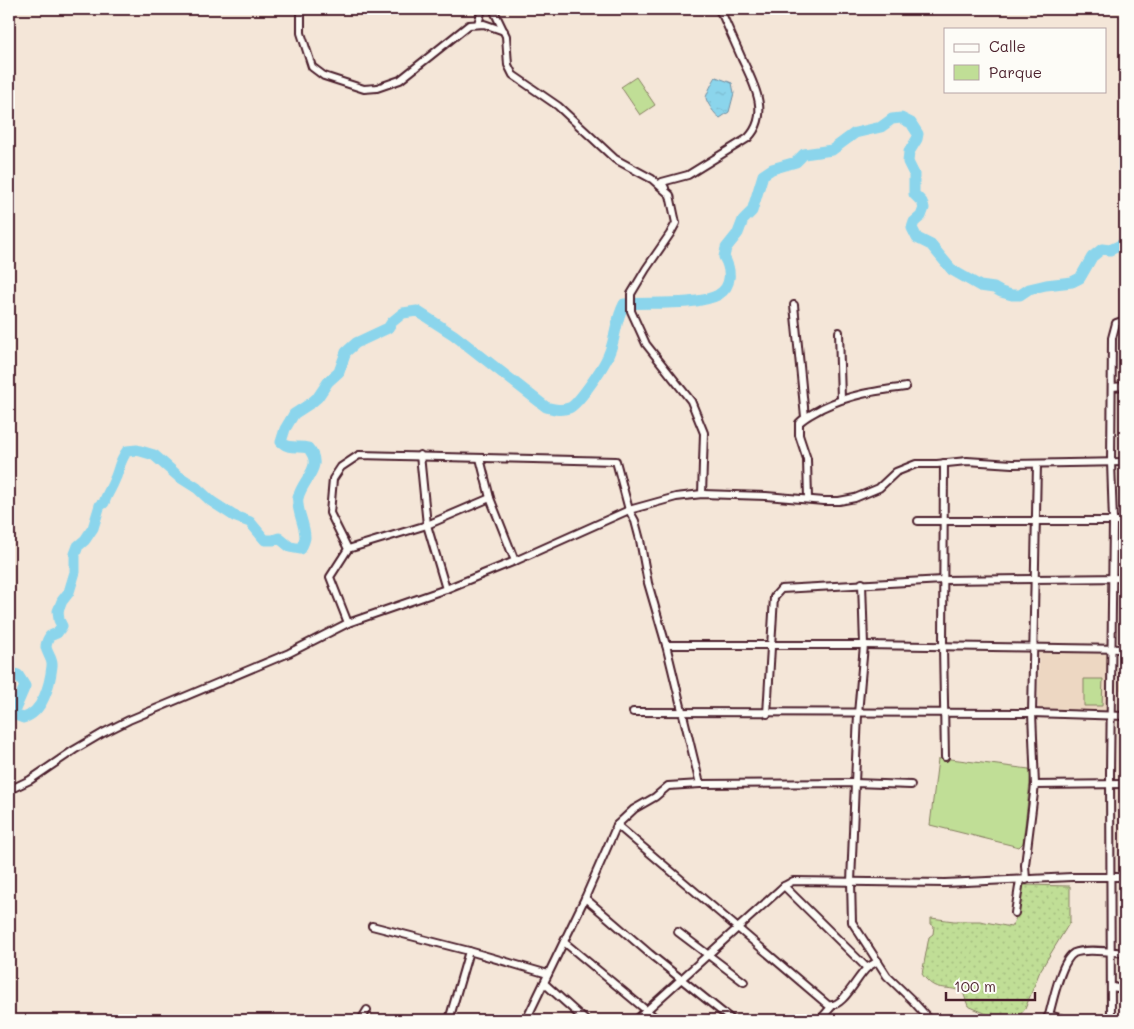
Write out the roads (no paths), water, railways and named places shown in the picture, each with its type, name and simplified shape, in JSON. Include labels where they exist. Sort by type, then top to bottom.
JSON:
[{"type":"street","points":[[301,9],[301,32],[312,67],[324,76],[364,89],[377,88],[400,80],[469,25],[484,24],[504,31]]},
{"type":"street","points":[[478,24],[482,9]]},
{"type":"street","points":[[493,9],[506,36],[508,65],[513,75],[558,106],[615,159],[652,179],[670,195]]},
{"type":"street","points":[[702,494],[704,433],[691,401],[646,344],[631,311],[631,294],[676,223],[670,195],[662,182],[688,175],[748,138],[754,131],[760,115],[760,102],[756,88],[718,9]]},
{"type":"street","points":[[794,306],[805,417]]},
{"type":"street","points":[[1111,1020],[1110,716],[1113,334],[1116,323],[1125,320]]},
{"type":"street","points":[[839,332],[841,399]]},
{"type":"street","points":[[1112,387],[1125,386]]},
{"type":"street","points":[[808,499],[807,460],[798,429],[799,423],[805,417],[841,399],[867,392],[906,387]]},
{"type":"street","points":[[348,549],[330,513],[333,479],[341,467],[359,455],[616,461],[629,510],[635,521],[640,540],[648,583],[666,645],[700,784]]},
{"type":"street","points":[[420,455],[427,525],[446,589]]},
{"type":"street","points":[[480,458],[490,498],[515,561]]},
{"type":"street","points":[[9,790],[30,780],[74,750],[129,720],[290,653],[348,623],[446,589],[515,561],[629,510],[676,498],[702,494],[808,499],[824,502],[855,498],[879,488],[896,472],[916,464],[966,460],[1012,464],[1125,462]]},
{"type":"street","points":[[944,463],[943,646],[946,713],[945,757]]},
{"type":"street","points":[[1015,913],[1023,880],[1035,785],[1032,713],[1038,464]]},
{"type":"street","points":[[348,623],[330,577],[348,549],[427,525],[490,498]]},
{"type":"street","points":[[918,521],[1125,521]]},
{"type":"street","points":[[767,714],[774,597],[779,590],[862,583],[943,580],[1125,578]]},
{"type":"street","points":[[862,583],[864,645],[855,783],[851,882],[852,922],[887,976],[930,1020]]},
{"type":"street","points":[[666,645],[864,645],[1125,649]]},
{"type":"street","points":[[633,712],[767,714],[1032,713],[1125,716]]},
{"type":"street","points":[[526,1020],[586,898],[617,825],[634,809],[655,797],[668,786],[855,783],[911,785]]},
{"type":"street","points":[[1035,785],[1125,784]]},
{"type":"street","points":[[617,825],[737,929],[828,1005],[832,1006]]},
{"type":"street","points":[[636,1020],[784,886],[796,880],[945,883],[1072,877],[1125,877]]},
{"type":"street","points":[[784,886],[867,968]]},
{"type":"street","points":[[586,898],[732,1020]]},
{"type":"street","points":[[372,926],[548,974]]},
{"type":"street","points":[[678,932],[744,982]]},
{"type":"street","points":[[564,942],[658,1020]]},
{"type":"street","points":[[449,1020],[469,951]]},
{"type":"street","points":[[1067,1020],[1047,1017],[1062,972],[1069,958],[1081,951],[1125,953]]},
{"type":"street","points":[[820,1020],[852,988],[867,968],[878,961]]},
{"type":"street","points":[[544,983],[585,1020]]},
{"type":"street","points":[[1111,987],[1125,989]]},
{"type":"street","points":[[361,1020],[367,1010]]},
{"type":"water","points":[[716,77],[732,83],[734,93],[729,112],[720,118],[706,98]]},
{"type":"waterway","points":[[9,672],[18,675],[25,686],[13,714],[23,718],[36,710],[44,697],[52,666],[46,644],[50,636],[57,633],[62,626],[58,611],[62,601],[69,592],[75,572],[75,554],[78,546],[85,540],[93,528],[100,505],[104,503],[127,451],[137,450],[154,455],[211,501],[234,516],[250,522],[265,540],[279,538],[290,547],[301,549],[305,537],[298,507],[298,498],[311,473],[314,461],[313,455],[308,448],[291,447],[281,442],[285,429],[294,414],[318,397],[328,382],[339,372],[346,352],[356,343],[388,328],[403,313],[417,311],[454,335],[546,407],[560,410],[569,408],[584,393],[606,361],[624,304],[698,301],[718,295],[726,287],[729,277],[724,257],[726,248],[738,233],[743,220],[752,211],[763,175],[772,169],[796,162],[804,154],[832,150],[855,133],[881,127],[892,119],[901,118],[911,123],[918,134],[909,152],[908,162],[914,174],[914,194],[922,202],[924,208],[921,216],[914,222],[912,228],[917,238],[931,245],[952,270],[980,286],[994,288],[1012,295],[1020,295],[1029,289],[1072,282],[1080,278],[1092,257],[1102,249],[1110,250],[1125,243]]}]
